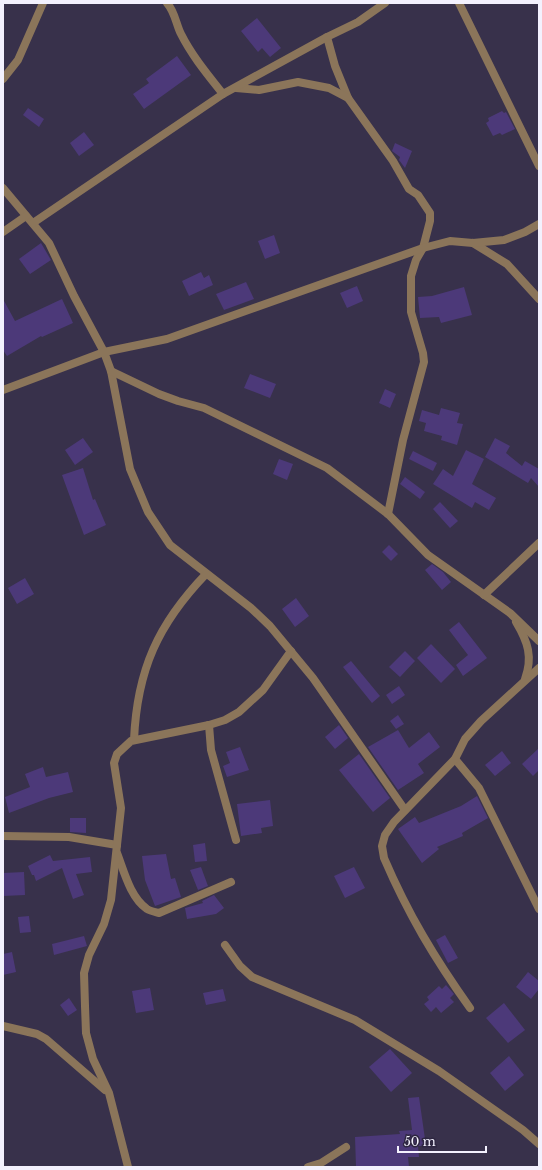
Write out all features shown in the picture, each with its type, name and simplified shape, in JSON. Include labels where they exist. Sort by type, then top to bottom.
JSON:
[{"type":"street","points":[[3,79],[18,60],[43,3]]},
{"type":"street","points":[[167,3],[172,9],[186,43],[223,94]]},
{"type":"street","points":[[33,223],[223,94],[327,37],[358,22],[385,3]]},
{"type":"street","points":[[459,3],[539,166]]},
{"type":"street","points":[[327,37],[335,66],[348,98],[393,161],[410,189],[418,195],[430,213],[430,221],[423,248],[416,260],[411,276],[410,296],[411,312],[423,353],[424,362],[403,440],[388,514]]},
{"type":"street","points":[[236,88],[259,90],[298,82],[329,88],[348,98]]},
{"type":"street","points":[[3,188],[49,243],[74,296],[104,352],[111,370],[130,469],[148,512],[170,545],[251,608],[291,651],[313,678],[405,810]]},
{"type":"street","points":[[3,232],[26,216]]},
{"type":"street","points":[[3,390],[104,352],[166,339],[423,248],[450,241],[473,243],[504,240],[525,232],[539,224]]},
{"type":"street","points":[[473,243],[507,264],[539,299]]},
{"type":"street","points":[[111,370],[159,394],[204,408],[327,468],[388,514],[428,555],[510,613],[539,641]]},
{"type":"street","points":[[484,595],[539,543]]},
{"type":"street","points":[[134,740],[135,710],[147,663],[169,618],[180,603],[206,574]]},
{"type":"street","points":[[510,613],[520,630],[529,655],[530,665],[524,680]]},
{"type":"street","points":[[128,1167],[109,1093],[94,1059],[86,1033],[84,973],[89,955],[106,918],[111,900],[117,849],[121,808],[114,763],[117,754],[125,745],[134,740],[209,725],[225,720],[239,712],[262,690],[291,651]]},
{"type":"street","points":[[470,1008],[440,966],[416,926],[384,858],[382,846],[385,835],[405,810],[455,760],[465,739],[481,721],[524,680],[539,668]]},
{"type":"street","points":[[209,725],[211,750],[236,840]]},
{"type":"street","points":[[455,760],[479,788],[539,910]]},
{"type":"street","points":[[3,836],[69,837],[117,849]]},
{"type":"street","points":[[117,849],[138,901],[147,910],[159,913],[189,902],[231,882]]},
{"type":"street","points":[[225,945],[240,966],[252,977],[354,1020],[439,1071],[523,1130],[539,1144]]},
{"type":"street","points":[[3,1026],[37,1034],[46,1039],[109,1093]]},
{"type":"street","points":[[308,1167],[321,1163],[346,1148]]},
{"type":"building","points":[[257,18],[281,48],[270,57],[262,48],[258,52],[241,31]]},
{"type":"building","points":[[177,56],[191,75],[144,109],[133,94],[149,83],[146,79]]},
{"type":"building","points":[[28,108],[44,119],[39,127],[23,115]]},
{"type":"building","points":[[502,111],[504,113],[506,112],[515,129],[502,135],[500,133],[493,136],[486,123],[489,121],[488,118]]},
{"type":"building","points":[[84,132],[94,145],[79,156],[70,143]]},
{"type":"building","points":[[395,143],[412,151],[405,168],[399,160],[400,157],[392,151]]},
{"type":"building","points":[[274,235],[280,253],[265,259],[258,241]]},
{"type":"building","points":[[41,243],[51,260],[30,274],[19,259]]},
{"type":"building","points":[[201,272],[204,278],[209,275],[213,285],[189,296],[182,281]]},
{"type":"building","points":[[246,282],[254,299],[224,310],[216,294]]},
{"type":"building","points":[[357,286],[363,301],[347,308],[340,293]]},
{"type":"building","points":[[464,287],[472,315],[441,323],[439,317],[420,318],[418,297],[432,296]]},
{"type":"building","points":[[3,299],[15,321],[62,299],[73,323],[42,337],[41,336],[7,356],[3,350]]},
{"type":"building","points":[[250,374],[276,384],[270,398],[244,388]]},
{"type":"building","points":[[385,389],[396,394],[390,408],[379,403]]},
{"type":"building","points":[[441,408],[460,413],[457,423],[463,424],[457,445],[441,440],[442,436],[424,431],[426,423],[419,421],[422,410],[439,415]]},
{"type":"building","points":[[83,438],[93,452],[75,465],[65,450]]},
{"type":"building","points":[[495,438],[510,446],[506,453],[522,466],[525,461],[539,469],[539,487],[531,478],[528,483],[485,457]]},
{"type":"building","points":[[466,450],[484,459],[472,484],[496,498],[489,510],[475,502],[472,508],[433,484],[443,469],[453,476]]},
{"type":"building","points":[[413,451],[437,463],[433,471],[409,459]]},
{"type":"building","points":[[279,459],[293,464],[287,480],[273,474]]},
{"type":"building","points":[[83,468],[93,500],[95,499],[106,525],[84,535],[62,475]]},
{"type":"building","points":[[405,477],[425,492],[420,499],[400,484]]},
{"type":"building","points":[[440,502],[458,521],[450,528],[433,509]]},
{"type":"building","points":[[389,545],[398,554],[391,561],[382,552]]},
{"type":"building","points":[[432,564],[443,572],[451,582],[442,590],[425,570]]},
{"type":"building","points":[[25,578],[34,594],[17,604],[8,588]]},
{"type":"building","points":[[296,598],[309,616],[295,627],[282,609]]},
{"type":"building","points":[[459,622],[487,658],[463,676],[456,665],[468,655],[449,630]]},
{"type":"building","points":[[431,644],[455,669],[441,683],[417,658]]},
{"type":"building","points":[[405,651],[415,661],[400,677],[389,667]]},
{"type":"building","points":[[351,661],[380,696],[372,703],[343,667]]},
{"type":"building","points":[[399,686],[405,695],[392,704],[386,695]]},
{"type":"building","points":[[398,715],[404,724],[396,729],[390,721]]},
{"type":"building","points":[[339,725],[348,738],[335,749],[325,737]]},
{"type":"building","points":[[398,730],[409,748],[429,732],[440,747],[418,764],[424,773],[398,790],[368,747]]},
{"type":"building","points":[[240,747],[249,770],[227,777],[223,766],[230,763],[226,752]]},
{"type":"building","points":[[539,748],[539,770],[533,776],[522,764]]},
{"type":"building","points":[[502,751],[511,763],[495,776],[485,765]]},
{"type":"building","points":[[359,754],[390,798],[373,812],[339,770]]},
{"type":"building","points":[[43,767],[46,777],[68,772],[73,792],[49,798],[9,813],[5,797],[30,787],[25,774]]},
{"type":"building","points":[[477,796],[488,818],[462,833],[463,836],[437,847],[439,849],[422,863],[398,829],[415,817],[419,823],[461,806]]},
{"type":"building","points":[[270,800],[273,826],[261,828],[262,833],[241,836],[237,804]]},
{"type":"building","points":[[70,818],[86,818],[86,833],[70,832]]},
{"type":"building","points":[[205,843],[207,861],[195,862],[193,845]]},
{"type":"building","points":[[166,854],[171,879],[175,878],[181,897],[155,906],[145,880],[142,856]]},
{"type":"building","points":[[50,855],[53,861],[90,857],[92,872],[76,874],[84,895],[73,899],[62,868],[36,881],[28,866]]},
{"type":"building","points":[[201,867],[208,886],[198,890],[190,870]]},
{"type":"building","points":[[354,867],[365,888],[345,898],[334,876]]},
{"type":"building","points":[[24,872],[25,895],[3,896],[3,873]]},
{"type":"building","points":[[214,895],[224,908],[216,914],[187,919],[185,908],[203,903],[202,901]]},
{"type":"building","points":[[29,916],[31,932],[20,933],[18,917]]},
{"type":"building","points":[[445,935],[458,958],[448,963],[436,940]]},
{"type":"building","points":[[84,936],[87,946],[54,955],[52,944]]},
{"type":"building","points":[[12,952],[16,972],[3,975],[3,954]]},
{"type":"building","points":[[528,972],[539,981],[539,989],[531,999],[516,987]]},
{"type":"building","points":[[446,985],[454,994],[450,998],[454,1002],[441,1013],[436,1007],[431,1012],[424,1004],[429,1000],[427,997],[439,986],[442,989]]},
{"type":"building","points":[[150,988],[154,1010],[136,1013],[132,991]]},
{"type":"building","points":[[223,989],[226,1001],[206,1005],[203,993]]},
{"type":"building","points":[[69,998],[77,1010],[68,1016],[60,1005]]},
{"type":"building","points":[[504,1003],[525,1030],[508,1043],[486,1018]]},
{"type":"building","points":[[390,1049],[412,1073],[391,1092],[369,1067]]},
{"type":"building","points":[[509,1056],[524,1075],[505,1091],[490,1073]]},
{"type":"building","points":[[419,1097],[426,1146],[418,1146],[419,1157],[408,1157],[409,1167],[356,1167],[355,1137],[400,1134],[399,1131],[412,1130],[408,1098]]}]
